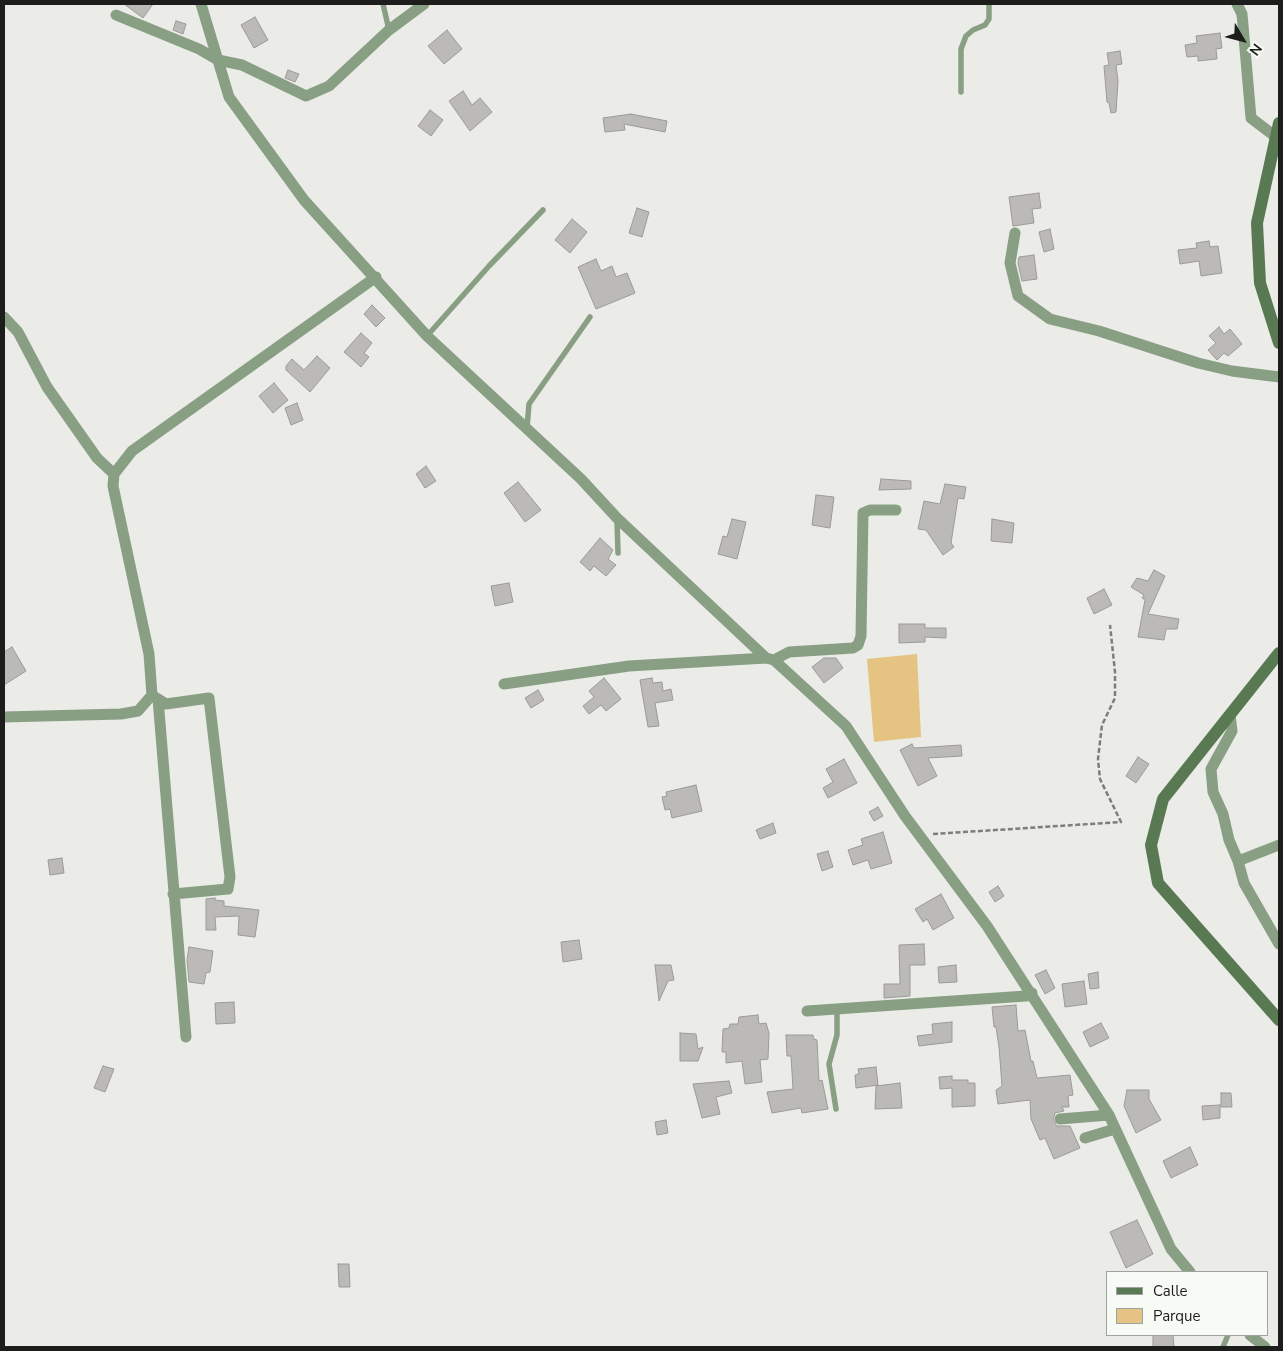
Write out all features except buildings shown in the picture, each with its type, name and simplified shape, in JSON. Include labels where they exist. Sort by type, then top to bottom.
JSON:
[{"type":"main road","points":[[1279,123],[1258,223],[1260,283],[1279,343]]},
{"type":"main road","points":[[1279,653],[1163,799],[1151,845],[1158,883],[1279,1020]]},
{"type":"street","points":[[201,4],[229,97],[304,200],[376,277],[427,336],[581,479],[617,518],[770,659],[846,726],[920,834],[987,926],[1109,1115],[1171,1249],[1189,1271]]},
{"type":"street","points":[[116,16],[199,49],[218,60],[242,65],[306,96],[329,86],[389,30],[424,4]]},
{"type":"street","points":[[1237,4],[1242,14],[1251,118],[1276,137]]},
{"type":"street","points":[[1015,233],[1010,263],[1018,296],[1050,319],[1099,331],[1232,372],[1279,377]]},
{"type":"street","points":[[186,1037],[155,697],[149,654],[113,486],[114,474],[132,451],[376,277]]},
{"type":"street","points":[[4,318],[18,332],[47,387],[97,458],[114,474]]},
{"type":"street","points":[[504,684],[628,666],[770,659],[789,652],[853,648],[858,644],[861,636],[863,513],[870,510],[896,510]]},
{"type":"street","points":[[4,717],[121,714],[138,711],[155,697]]},
{"type":"street","points":[[155,697],[166,704],[209,698],[230,877],[228,889],[173,894]]},
{"type":"street","points":[[1230,716],[1232,731],[1211,769],[1213,792],[1223,814],[1229,840],[1238,861],[1244,883],[1279,944]]},
{"type":"street","points":[[1238,861],[1279,845]]},
{"type":"street","points":[[807,1011],[1032,994]]},
{"type":"street","points":[[1060,1119],[1109,1115]]},
{"type":"street","points":[[1086,1138],[1115,1129]]},
{"type":"street","points":[[1251,1336],[1265,1347]]},
{"type":"lane","points":[[382,4],[389,30]]},
{"type":"lane","points":[[961,92],[961,49],[966,36],[973,30],[985,25],[990,19],[989,4]]},
{"type":"lane","points":[[427,336],[489,266],[543,210]]},
{"type":"lane","points":[[527,428],[529,404],[590,317]]},
{"type":"lane","points":[[617,518],[618,553]]},
{"type":"lane","points":[[836,1109],[829,1064],[837,1035],[837,1008]]},
{"type":"path","points":[[920,834],[1121,822],[1100,779],[1098,759],[1102,725],[1114,698],[1115,672],[1110,625]]},
{"type":"green space","points":[[917,654],[921,737],[874,742],[867,659]]}]
